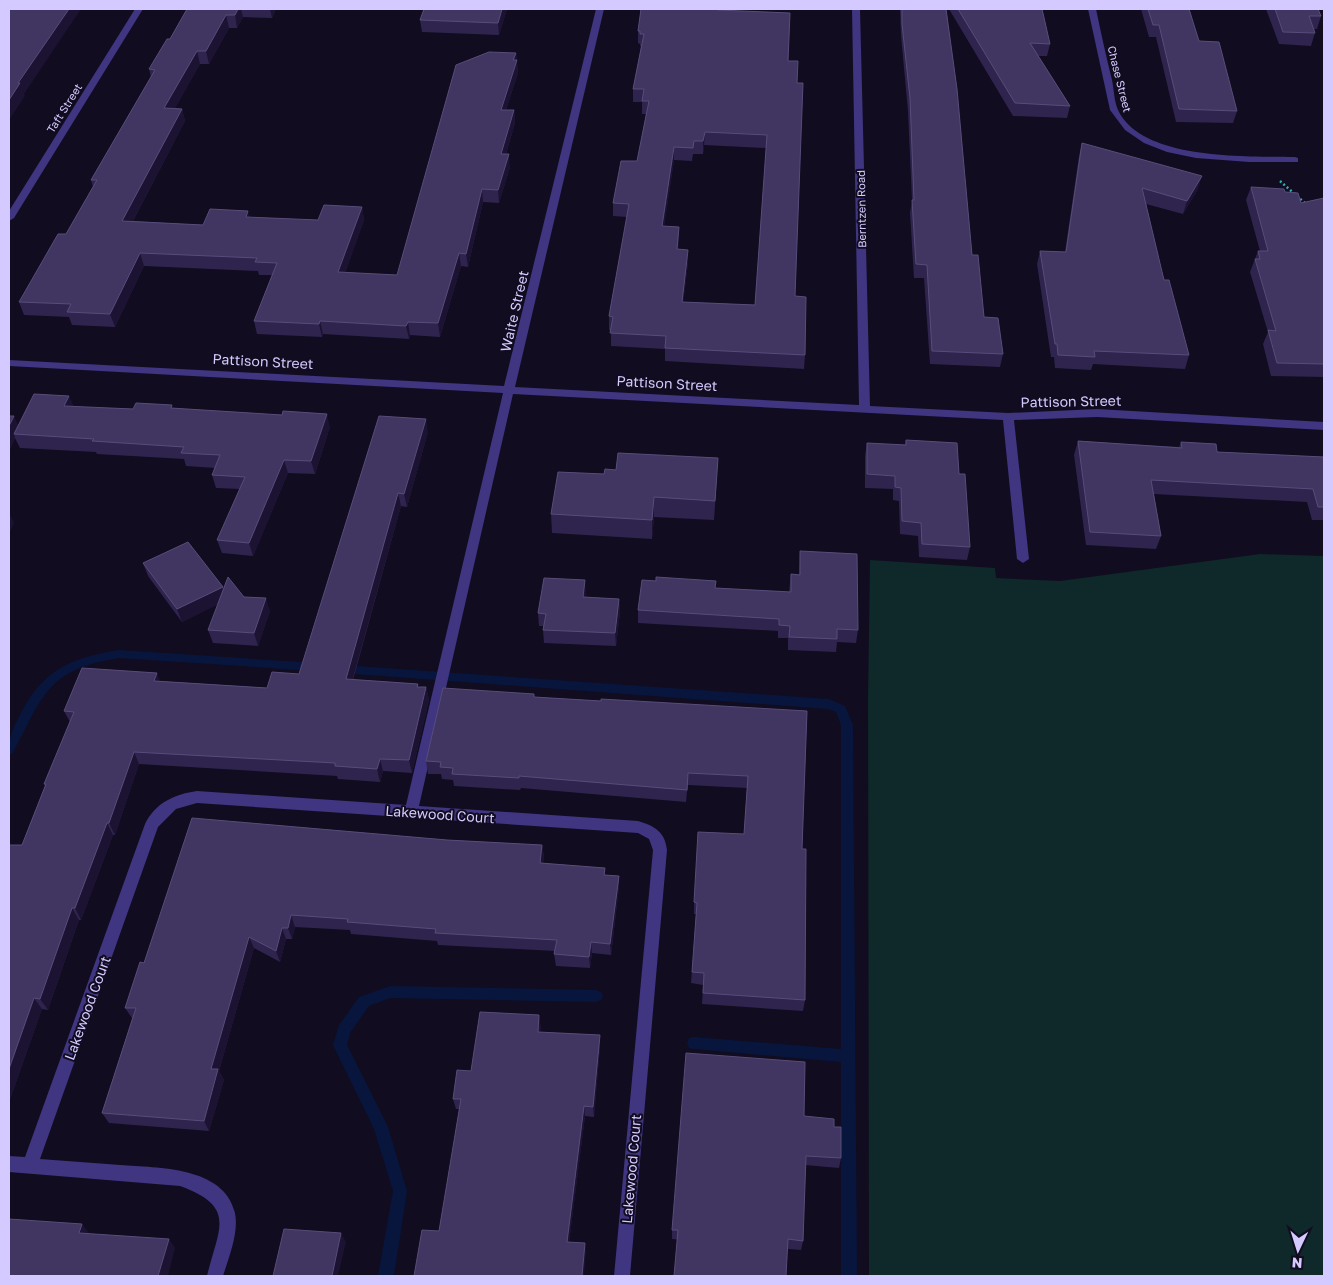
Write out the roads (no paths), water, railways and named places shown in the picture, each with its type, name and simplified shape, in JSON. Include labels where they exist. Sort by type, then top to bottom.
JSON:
[{"type":"street","name":"Taft Street","points":[[9,218],[139,9]]},
{"type":"street","name":"Waite Street","points":[[412,812],[509,389],[600,9]]},
{"type":"street","name":"Berntzen Road","points":[[856,9],[865,409]]},
{"type":"street","name":"Chase Street","points":[[1092,9],[1114,110],[1119,121],[1134,134],[1171,151],[1196,155],[1295,160]]},
{"type":"street","name":"Pattison Street","points":[[9,363],[1008,417],[1097,413],[1324,426]]},
{"type":"street","points":[[1008,417],[1023,559]]},
{"type":"street","name":"Lakewood Court","points":[[30,1165],[152,824],[160,811],[181,798],[197,797],[638,827],[652,831],[659,840],[622,1276]]},
{"type":"street","points":[[9,1164],[180,1178],[200,1184],[217,1194],[227,1208],[227,1230],[215,1276]]},
{"type":"waterway","points":[[9,750],[28,711],[48,683],[60,672],[75,664],[95,658],[119,654],[315,667]]},
{"type":"waterway","points":[[341,669],[829,704],[841,709],[847,725],[849,1276]]},
{"type":"waterway","points":[[386,1276],[400,1191],[381,1127],[340,1045],[344,1030],[364,1001],[390,992],[596,996]]},
{"type":"waterway","points":[[694,1043],[848,1056]]}]
